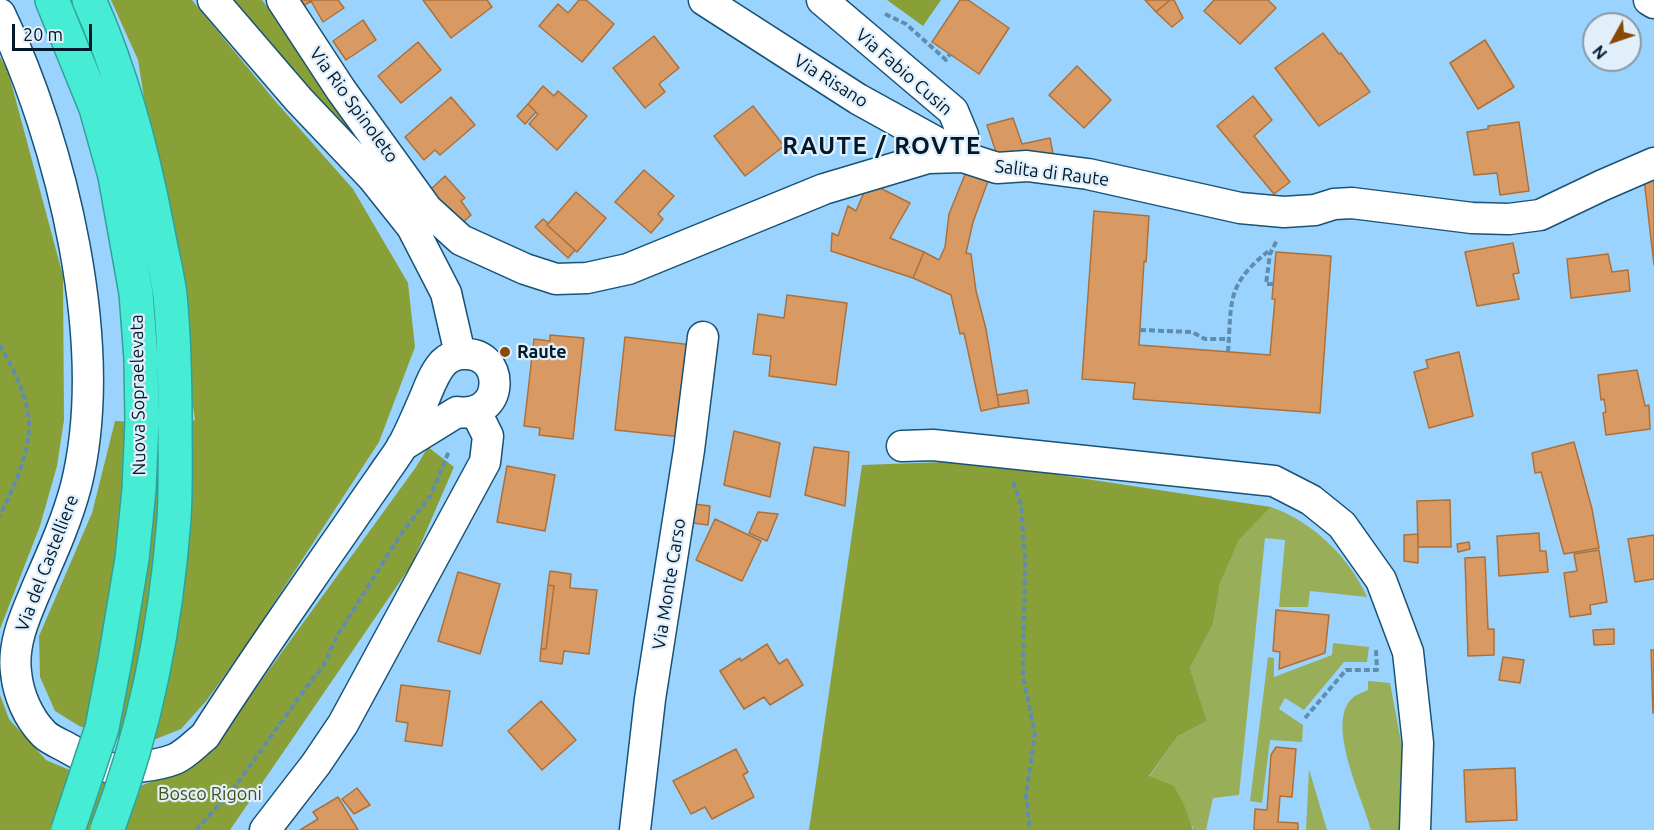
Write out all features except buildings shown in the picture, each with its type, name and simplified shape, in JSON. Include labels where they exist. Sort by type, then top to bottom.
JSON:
[{"type":"highway","name":"Nuova Sopraelevata","points":[[52,0],[96,108],[115,176],[136,293],[141,359],[142,422],[139,490],[132,559],[102,728],[68,830]]},
{"type":"highway","name":"Nuova Sopraelevata","points":[[89,0],[100,24],[126,98],[145,163],[170,293],[174,357],[174,517],[165,613],[142,716],[107,830]]},
{"type":"street","points":[[213,0],[299,100],[373,178],[420,218],[446,293],[460,354]]},
{"type":"street","name":"Via Rio Spinoleto","points":[[282,0],[420,218]]},
{"type":"street","name":"Via Risano","points":[[704,0],[858,99],[963,157]]},
{"type":"street","name":"Via Fabio Cusin","points":[[822,0],[953,111],[963,135],[963,157]]},
{"type":"street","points":[[1649,0],[1654,3]]},
{"type":"street","name":"Via del Castelliere","points":[[0,14],[32,93],[61,187],[75,252],[86,347],[87,410],[76,486],[62,530],[26,615],[16,645],[15,671],[22,703],[45,735],[107,767],[149,766],[177,758],[205,736],[402,446],[442,364],[460,354],[479,357],[487,363],[495,380],[495,390],[484,407],[466,412],[402,446]]},
{"type":"street","name":"Salita di Raute","points":[[420,218],[461,240],[525,269],[556,279],[587,278],[628,269],[824,189],[928,158],[963,157],[997,168],[1027,166],[1088,174],[1240,208],[1284,212],[1315,210],[1334,204],[1352,203],[1472,218],[1509,219],[1540,215],[1603,184],[1654,163]]},
{"type":"street","name":"Via Monte Carso","points":[[635,830],[650,699],[689,450],[703,337]]},
{"type":"street","points":[[265,830],[316,764],[343,724],[485,462],[488,436],[466,412],[447,408],[436,392],[437,372]]},
{"type":"street","points":[[902,446],[933,445],[1274,482],[1311,500],[1342,525],[1381,580],[1408,652],[1418,743],[1415,830]]},
{"type":"path","points":[[877,10],[906,24],[946,60],[950,54]]},
{"type":"path","points":[[1228,352],[1231,307],[1235,288],[1246,271],[1271,249],[1277,240],[1285,236]]},
{"type":"path","points":[[1271,249],[1266,284],[1273,284]]},
{"type":"path","points":[[1140,330],[1192,332],[1205,339],[1229,339]]},
{"type":"path","points":[[0,345],[17,376],[29,415],[26,449],[14,487],[0,516]]},
{"type":"path","points":[[196,830],[234,788],[323,666],[337,636],[401,534],[431,495],[450,449]]},
{"type":"path","points":[[1002,453],[1021,505],[1025,560],[1023,677],[1035,733],[1026,795],[1030,830]]},
{"type":"path","points":[[1305,718],[1346,670],[1377,670],[1376,648]]},
{"type":"green space","points":[[111,0],[192,0],[276,102],[353,189],[408,283],[415,347],[379,442],[247,644],[207,700],[181,729],[151,741],[114,737],[79,726],[55,711],[40,677],[39,636],[92,513],[115,421],[175,423],[195,420],[138,60]]},
{"type":"green space","points":[[229,0],[262,0],[407,200]]},
{"type":"green space","points":[[887,0],[941,0],[923,26]]},
{"type":"green space","points":[[0,57],[8,71],[63,276],[64,420],[57,466],[40,526],[0,629]]},
{"type":"green space","name":"Bosco Rigoni","points":[[428,447],[454,467],[412,564],[230,830],[0,830],[0,695],[9,719],[46,760],[100,783],[140,786],[178,772],[211,750],[416,467]]},
{"type":"green space","points":[[944,462],[1027,470],[1271,507],[1239,540],[1220,584],[1213,624],[1190,668],[1207,721],[1178,736],[1149,776],[1174,786],[1193,830],[809,830],[862,465]]},
{"type":"green space","points":[[1271,507],[1301,521],[1328,543],[1351,568],[1367,597],[1310,591],[1308,607],[1279,607],[1285,540],[1265,538],[1239,795],[1213,798],[1206,830],[1193,830],[1193,827],[1149,777],[1178,736],[1207,721],[1190,668],[1213,624],[1220,584],[1239,540]]},
{"type":"green space","points":[[1333,643],[1369,647],[1367,662],[1344,662],[1304,710],[1285,698],[1279,709],[1303,725],[1302,742],[1270,740],[1262,803],[1250,801],[1268,657],[1274,658],[1274,677],[1332,655]]},
{"type":"green space","points":[[1368,681],[1390,683],[1402,747],[1401,830],[1371,830],[1348,760],[1343,722],[1346,707],[1355,696],[1368,690]]},
{"type":"green space","points":[[1309,769],[1327,830],[1306,830]]},
{"type":"place","name":"Raute","points":[[505,352]]},
{"type":"district","name":"RAUTE / ROVTE","points":[[882,146]]}]
